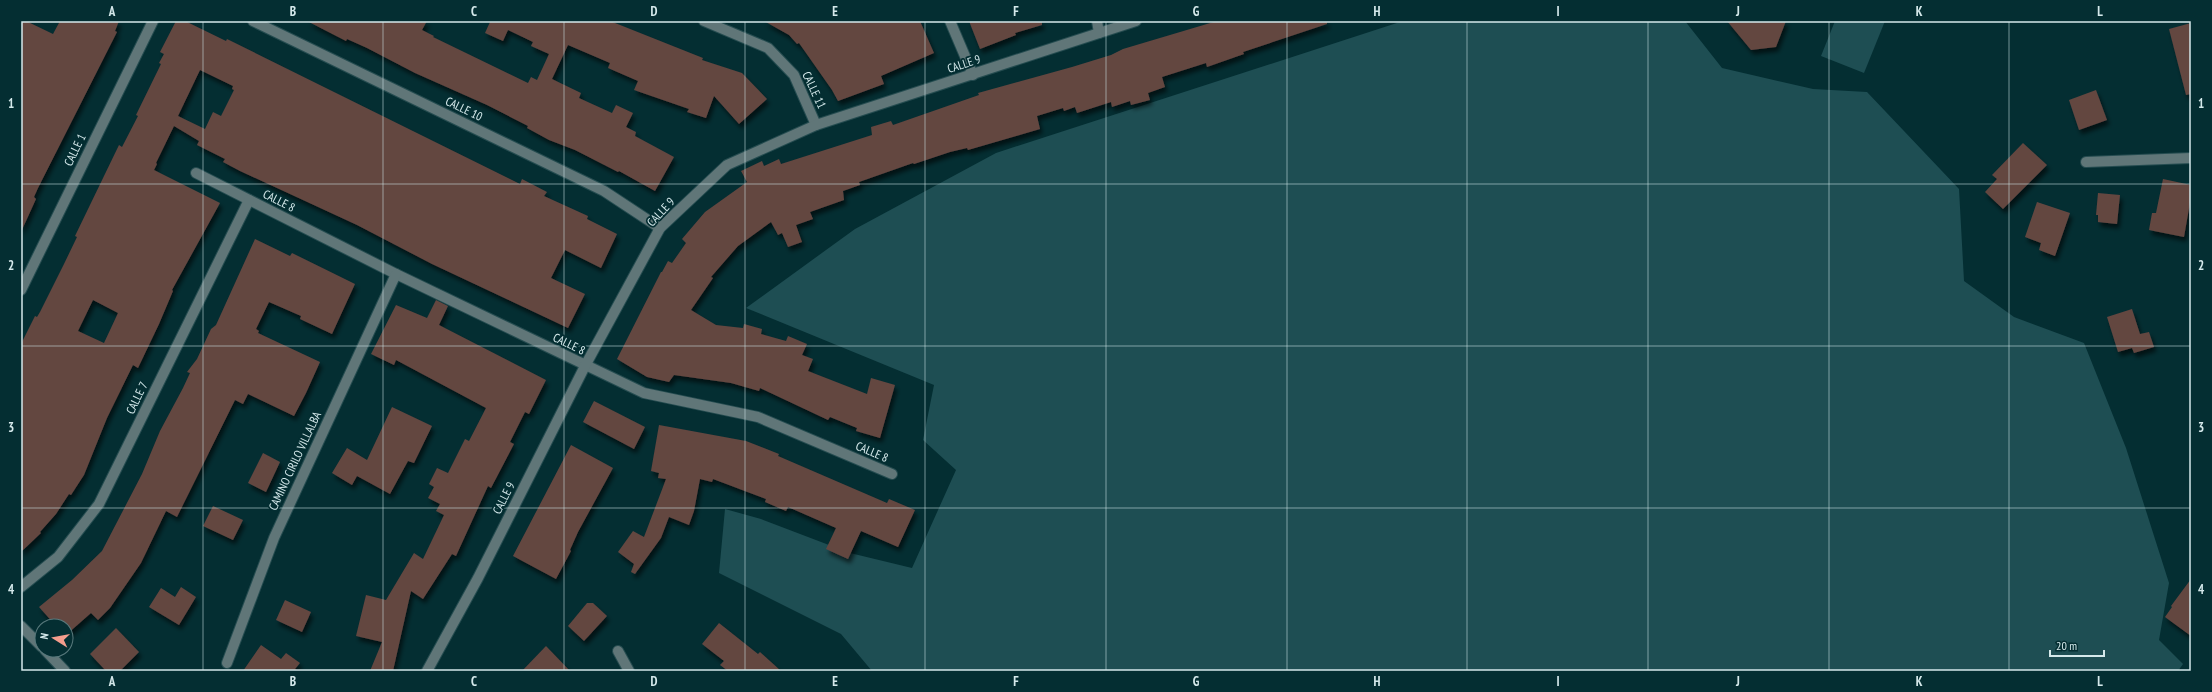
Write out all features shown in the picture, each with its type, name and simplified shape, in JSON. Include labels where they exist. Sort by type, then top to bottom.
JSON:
[{"type":"street","name":"CALLE 1","points":[[21,290],[152,21]]},
{"type":"street","name":"CALLE 10","points":[[253,21],[604,191],[660,228]]},
{"type":"street","name":"CALLE 11","points":[[704,21],[768,48],[794,74],[816,125]]},
{"type":"street","points":[[950,21],[973,75]]},
{"type":"street","points":[[1097,21],[1099,33]]},
{"type":"street","name":"CALLE 9","points":[[427,671],[478,578],[585,366],[660,228],[727,165],[816,125],[1136,21]]},
{"type":"street","points":[[2086,162],[2191,158]]},
{"type":"street","name":"CALLE 8","points":[[196,172],[396,274],[644,393],[758,416],[892,474]]},
{"type":"street","name":"CALLE 7","points":[[21,587],[58,557],[99,504],[249,200]]},
{"type":"street","name":"CAMINO CIRILO VILLALBA","points":[[227,663],[274,538],[396,274]]},
{"type":"street","points":[[21,626],[34,639]]},
{"type":"street","points":[[618,651],[628,670]]},
{"type":"street","points":[[53,658],[65,671]]},
{"type":"shaded area","points":[[1403,21],[1685,21],[1722,68],[1813,89],[1867,92],[1959,189],[1964,281],[2014,317],[2084,343],[2126,448],[2169,583],[2159,640],[2183,664],[2178,671],[872,671],[841,634],[719,573],[725,509],[761,519],[850,553],[912,568],[956,470],[923,440],[934,385],[746,308],[855,229],[996,153]]},
{"type":"shaded area","points":[[1835,21],[1885,21],[1864,73],[1821,56]]},
{"type":"building","points":[[21,21],[26,21],[53,34],[60,21],[119,21],[115,31],[117,32],[38,188],[34,197],[36,199],[21,232]]},
{"type":"building","points":[[176,21],[185,21],[226,41],[227,39],[520,184],[522,179],[547,192],[544,196],[588,216],[587,219],[617,234],[601,268],[565,250],[551,278],[585,294],[568,328],[432,264],[357,225],[240,171],[223,162],[225,159],[197,145],[199,141],[174,126],[154,170],[220,203],[172,290],[173,291],[159,324],[138,368],[133,365],[107,418],[84,475],[71,495],[69,494],[56,514],[40,532],[41,533],[21,552],[21,344],[35,316],[37,317],[40,312],[64,264],[77,237],[75,236],[119,145],[122,147],[138,116],[136,115],[161,64],[159,63],[164,54],[160,52]],"holes":[[[200,70],[233,86],[232,89],[234,90],[221,116],[213,112],[205,129],[178,116]],[[93,300],[118,313],[104,343],[78,331]]]},
{"type":"building","points":[[307,21],[427,21],[422,30],[434,36],[433,37],[528,83],[531,77],[537,80],[549,54],[531,46],[533,42],[508,30],[503,41],[485,33],[490,22],[489,21],[610,21],[703,58],[702,60],[742,73],[767,99],[739,124],[714,96],[706,118],[687,112],[689,109],[634,90],[638,81],[608,68],[610,63],[568,45],[552,79],[581,93],[579,98],[612,113],[616,105],[633,113],[626,127],[636,132],[635,136],[674,157],[655,191],[619,171],[618,172],[575,150],[549,140],[527,128],[528,126],[487,105],[415,73],[367,48],[347,39],[346,41]]},
{"type":"building","points":[[764,21],[920,21],[934,53],[881,76],[884,84],[838,101],[799,43],[797,44],[789,35]]},
{"type":"building","points":[[969,21],[1042,21],[1042,25],[1015,33],[1016,35],[980,49]]},
{"type":"building","points":[[1217,21],[1327,21],[1327,24],[1243,52],[1244,54],[1207,67],[1206,63],[1162,77],[1165,87],[1148,93],[1150,100],[1131,105],[1130,101],[1112,107],[1111,102],[1077,113],[1075,107],[1064,111],[1063,108],[1037,116],[1040,129],[968,150],[967,148],[950,152],[859,182],[860,185],[843,191],[844,200],[810,212],[813,219],[796,225],[802,242],[788,247],[782,233],[778,235],[771,222],[738,246],[711,277],[713,278],[691,310],[716,325],[743,328],[744,324],[762,329],[761,334],[786,341],[788,336],[807,344],[802,355],[813,359],[808,371],[867,394],[871,378],[895,385],[880,438],[856,431],[857,428],[830,417],[828,420],[760,388],[759,391],[731,383],[674,375],[669,382],[647,377],[617,359],[661,272],[668,261],[672,263],[686,243],[682,239],[705,212],[747,182],[741,171],[762,161],[764,166],[779,159],[781,164],[872,135],[871,127],[891,121],[893,125],[979,95],[978,93],[1072,67],[1111,55],[1123,49]]},
{"type":"building","points":[[1727,21],[1786,21],[1776,47],[1751,50]]},
{"type":"building","points":[[2191,23],[2191,94],[2186,95],[2169,29]]},
{"type":"building","points":[[2096,90],[2107,120],[2079,130],[2069,100]]},
{"type":"building","points":[[2023,143],[2047,165],[2003,209],[1985,192],[1997,179],[1992,175]]},
{"type":"building","points":[[2163,179],[2191,185],[2191,197],[2184,237],[2149,230],[2152,213],[2156,213]]},
{"type":"building","points":[[2098,193],[2120,195],[2117,224],[2098,222],[2098,215],[2096,215]]},
{"type":"building","points":[[2037,202],[2070,213],[2055,256],[2039,250],[2041,243],[2025,237]]},
{"type":"building","points":[[255,239],[290,256],[292,253],[355,284],[332,334],[300,319],[301,316],[269,302],[256,329],[259,331],[258,333],[320,362],[294,416],[248,394],[243,404],[235,400],[177,517],[166,511],[141,563],[110,608],[98,620],[91,613],[74,628],[74,618],[49,618],[39,607],[72,580],[102,551],[142,474],[160,431],[183,388],[190,373],[187,372],[197,359],[211,329],[216,325]]},
{"type":"building","points":[[436,300],[448,306],[439,325],[546,380],[529,414],[525,412],[510,442],[514,444],[491,488],[488,486],[456,556],[452,554],[423,599],[411,591],[393,671],[370,671],[382,642],[356,636],[366,595],[386,600],[414,553],[423,559],[444,515],[436,511],[440,504],[428,498],[434,487],[429,484],[437,468],[448,473],[465,439],[469,441],[486,408],[396,360],[394,365],[371,354],[396,305],[427,318]]},
{"type":"building","points":[[2132,309],[2140,334],[2149,332],[2154,347],[2134,353],[2132,348],[2118,352],[2107,317]]},
{"type":"building","points":[[594,401],[645,427],[634,449],[583,422]]},
{"type":"building","points":[[392,407],[432,426],[414,463],[408,461],[390,494],[357,476],[352,485],[332,473],[347,448],[367,460]]},
{"type":"building","points":[[659,425],[746,441],[779,454],[778,456],[887,503],[889,499],[915,510],[898,547],[861,531],[848,559],[826,549],[836,528],[788,507],[786,511],[765,502],[766,499],[713,479],[712,482],[700,479],[694,511],[689,525],[669,517],[661,538],[635,574],[631,572],[634,564],[618,552],[633,531],[644,537],[666,479],[658,478],[659,473],[651,471]]},
{"type":"building","points":[[571,445],[613,468],[578,532],[570,550],[571,551],[556,579],[513,556]]},
{"type":"building","points":[[263,453],[280,462],[266,492],[248,483]]},
{"type":"building","points":[[213,506],[243,520],[233,540],[203,526]]},
{"type":"building","points":[[2191,579],[2191,636],[2165,617],[2172,607],[2171,606]]},
{"type":"building","points":[[181,587],[196,597],[179,625],[149,607],[161,588],[175,597]]},
{"type":"building","points":[[285,600],[311,612],[302,632],[276,620]]},
{"type":"building","points":[[587,603],[593,603],[607,616],[584,641],[568,626]]},
{"type":"building","points":[[719,623],[758,654],[760,652],[781,671],[728,671],[720,665],[724,661],[702,644]]},
{"type":"building","points":[[116,628],[139,652],[120,671],[106,671],[90,654]]},
{"type":"building","points":[[261,645],[281,659],[286,653],[300,663],[295,669],[298,671],[243,671]]},
{"type":"building","points":[[546,646],[570,671],[522,671]]}]
